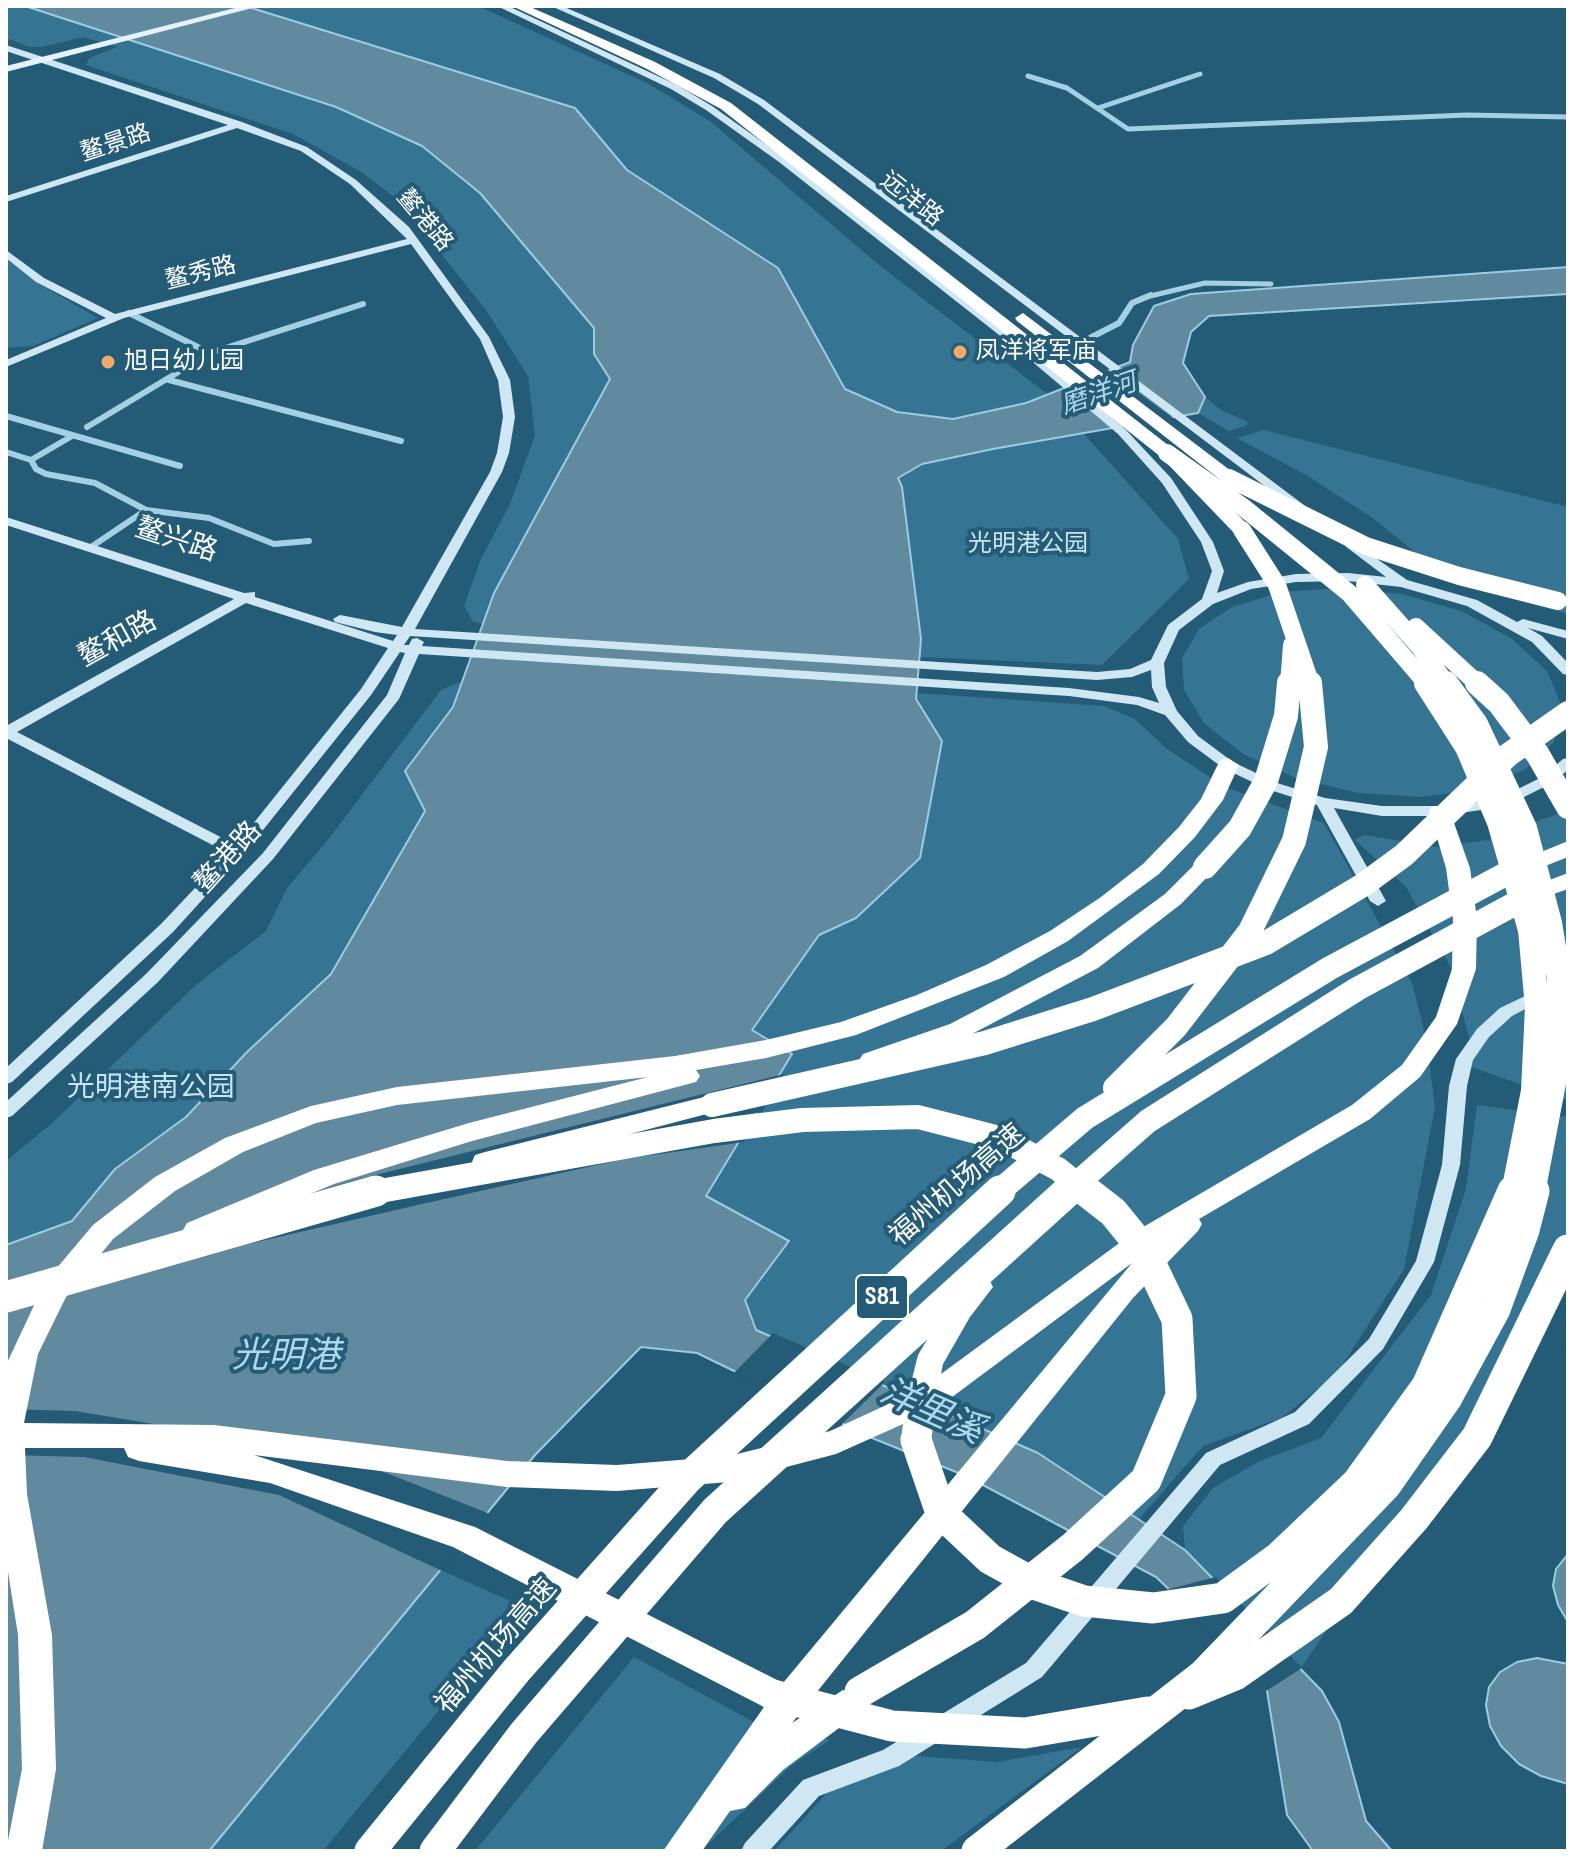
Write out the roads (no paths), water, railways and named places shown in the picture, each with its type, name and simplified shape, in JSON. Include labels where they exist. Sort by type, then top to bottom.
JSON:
[{"type":"highway","name":"远洋路","points":[[518,6],[703,79],[777,127],[1229,478]]},
{"type":"highway","name":"远洋路","points":[[535,6],[620,46],[688,83],[758,130],[1167,453]]},
{"type":"highway","points":[[584,18],[620,46]]},
{"type":"highway","points":[[548,27],[620,46]]},
{"type":"highway","points":[[1085,1118],[1176,1027],[1250,931],[1294,841],[1316,747],[1311,685],[1277,585],[1242,530],[1167,453]]},
{"type":"highway","points":[[1041,1216],[960,1309],[928,1363],[916,1440],[941,1513],[990,1559],[1037,1585],[1084,1601],[1153,1608],[1223,1598],[1279,1557],[1357,1483],[1427,1386],[1512,1198],[1533,1091],[1537,1007],[1530,930],[1499,822],[1467,747],[1436,694],[1349,593],[1243,507],[1167,453]]},
{"type":"highway","points":[[1229,478],[1434,641],[1499,703],[1538,755],[1568,807]]},
{"type":"highway","points":[[1229,478],[1366,546],[1459,576],[1568,603]]},
{"type":"highway","points":[[977,1851],[1203,1675],[1386,1485],[1446,1399],[1495,1309],[1524,1230],[1545,1144],[1558,1062],[1559,978],[1550,923],[1525,828],[1476,724],[1420,647],[1365,585]]},
{"type":"highway","points":[[6,1297],[392,1186],[861,1064],[959,1030],[1026,998],[1089,962],[1173,899],[1240,828],[1266,781],[1286,716],[1293,627]]},
{"type":"highway","points":[[712,1105],[985,1043],[1093,1009],[1266,943],[1363,885],[1404,855],[1508,755],[1568,713]]},
{"type":"highway","points":[[106,1267],[324,1177],[469,1132],[738,1063],[847,1029],[981,977],[1059,936],[1151,869],[1212,800],[1228,765]]},
{"type":"highway","points":[[6,1435],[214,1437],[507,1474],[617,1478],[729,1469],[836,1442],[931,1398],[1143,1240],[1245,1177],[1361,1112],[1411,1071],[1448,1018],[1464,969],[1465,919],[1458,868],[1440,811]]},
{"type":"highway","name":"福州机场高速","points":[[370,1851],[516,1671],[688,1478],[952,1231],[1085,1118],[1330,968],[1504,875],[1568,848]]},
{"type":"highway","name":"S81","points":[[435,1851],[524,1733],[715,1511],[1041,1216],[1161,1113],[1357,989],[1531,895],[1568,880]]},
{"type":"highway","points":[[24,1851],[39,1769],[35,1635],[11,1494],[9,1422],[23,1354],[55,1290],[103,1232],[165,1184],[234,1145],[311,1115],[397,1096],[675,1065],[847,1029]]},
{"type":"highway","points":[[392,1186],[714,1131],[802,1120],[918,1117],[1000,1138],[1058,1169],[1113,1212],[1144,1250],[1177,1319],[1181,1396],[1146,1480],[1073,1547],[975,1625],[860,1692],[771,1759],[682,1851]]},
{"type":"highway","points":[[682,1851],[777,1716],[1123,1290],[1181,1230],[1245,1177]]},
{"type":"highway","points":[[60,1435],[270,1470],[464,1537],[773,1695],[892,1726],[1025,1733],[1135,1717],[1235,1675],[1341,1601],[1414,1519],[1477,1437],[1519,1357],[1568,1250]]},
{"type":"main road","points":[[104,43],[237,6]]},
{"type":"main road","points":[[6,67],[255,6]]},
{"type":"main road","points":[[501,6],[709,108],[782,160],[1026,351],[1122,432],[1167,481],[1207,542],[1219,579],[1208,601]]},
{"type":"main road","points":[[555,6],[717,76],[761,102],[1402,583]]},
{"type":"main road","name":"鳌港路","points":[[6,48],[239,124],[304,149],[332,167],[384,207],[412,241],[491,349],[504,380],[509,407],[500,463],[428,593],[413,633],[415,650],[394,696],[268,856],[152,978],[6,1112]]},
{"type":"main road","name":"鳌景路","points":[[6,199],[239,124]]},
{"type":"main road","name":"鳌秀路","points":[[6,363],[129,313],[412,241]]},
{"type":"main road","points":[[6,253],[40,280],[114,318]]},
{"type":"main road","name":"鳌兴路","points":[[6,512],[326,620]]},
{"type":"main road","name":"鳌兴路","points":[[6,521],[96,544]]},
{"type":"main road","points":[[1568,635],[1402,583],[1348,577],[1296,578],[1248,586],[1208,601],[1173,628],[1157,663],[1159,687],[1170,712],[1193,739],[1228,765],[1272,786],[1323,802],[1382,811],[1440,811],[1481,806],[1517,795],[1547,780],[1568,762]]},
{"type":"main road","name":"鳌和路","points":[[6,732],[250,595]]},
{"type":"main road","points":[[1503,617],[1537,639],[1568,671]]},
{"type":"main road","points":[[326,620],[413,633],[1072,674],[1132,673],[1157,663]]},
{"type":"main road","points":[[326,620],[396,647],[415,650],[1069,692],[1139,701],[1170,712]]},
{"type":"main road","name":"鳌港路","points":[[6,1078],[148,947],[238,852],[348,715],[396,647],[413,633]]},
{"type":"main road","points":[[6,732],[238,852]]},
{"type":"main road","points":[[1323,802],[1378,901]]},
{"type":"main road","points":[[753,1851],[811,1788],[891,1758],[1034,1670],[1213,1459],[1302,1418],[1376,1344],[1425,1262],[1451,1165],[1458,1086],[1465,1059],[1483,1033],[1506,1012],[1538,994],[1568,984]]},
{"type":"street","points":[[1098,108],[1200,74]]},
{"type":"street","points":[[1028,76],[1067,88],[1128,129],[1467,115],[1568,117]]},
{"type":"street","points":[[1082,342],[1119,323],[1132,303],[1158,292],[1205,283],[1271,284]]},
{"type":"street","points":[[87,427],[210,353],[363,304]]},
{"type":"street","points":[[129,313],[210,353]]},
{"type":"street","points":[[169,380],[401,441]]},
{"type":"street","points":[[6,416],[180,466]]},
{"type":"street","points":[[31,460],[72,436]]},
{"type":"street","points":[[6,452],[31,460],[36,469],[46,474],[95,483],[146,510],[209,518],[274,544],[309,541]]},
{"type":"street","points":[[96,544],[146,510]]},
{"type":"water","name":"光明港","points":[[25,6],[245,6],[575,108],[627,170],[778,268],[845,389],[897,412],[953,419],[1026,403],[1130,362],[1133,345],[1154,306],[1191,294],[1568,267],[1568,294],[1209,316],[1191,332],[1183,363],[1205,397],[1198,413],[922,464],[898,478],[902,487],[921,639],[916,699],[942,741],[920,858],[856,918],[819,935],[752,1030],[792,1054],[706,1196],[789,1241],[745,1300],[756,1330],[1038,1453],[1185,1550],[1322,1691],[1339,1722],[1366,1821],[1392,1851],[1313,1851],[1287,1815],[1267,1691],[1259,1675],[1156,1577],[966,1476],[872,1438],[697,1353],[641,1347],[535,1455],[209,1851],[6,1851],[6,1245],[72,1221],[115,1169],[186,1117],[247,1052],[331,974],[425,811],[405,771],[453,707],[494,593],[610,379],[594,354],[594,328],[480,193],[422,146],[336,107]]},
{"type":"water","points":[[1568,1554],[1568,1622],[1558,1605],[1553,1586],[1556,1569]]},
{"type":"water","points":[[1537,1658],[1568,1664],[1568,1784],[1541,1776],[1519,1764],[1501,1746],[1490,1726],[1486,1705],[1489,1687],[1500,1672],[1517,1662]]},
{"type":"place","name":"凤洋将军庙","points":[[960,352]]},
{"type":"place","name":"旭日幼儿园","points":[[108,362]]},
{"type":"water label","name":"磨洋河","points":[[1099,395]]},
{"type":"water label","name":"洋里溪","points":[[931,1413]]},
{"type":"park label","name":"光明港公园","points":[[1028,545]]},
{"type":"park label","name":"光明港南公园","points":[[151,1089]]}]
